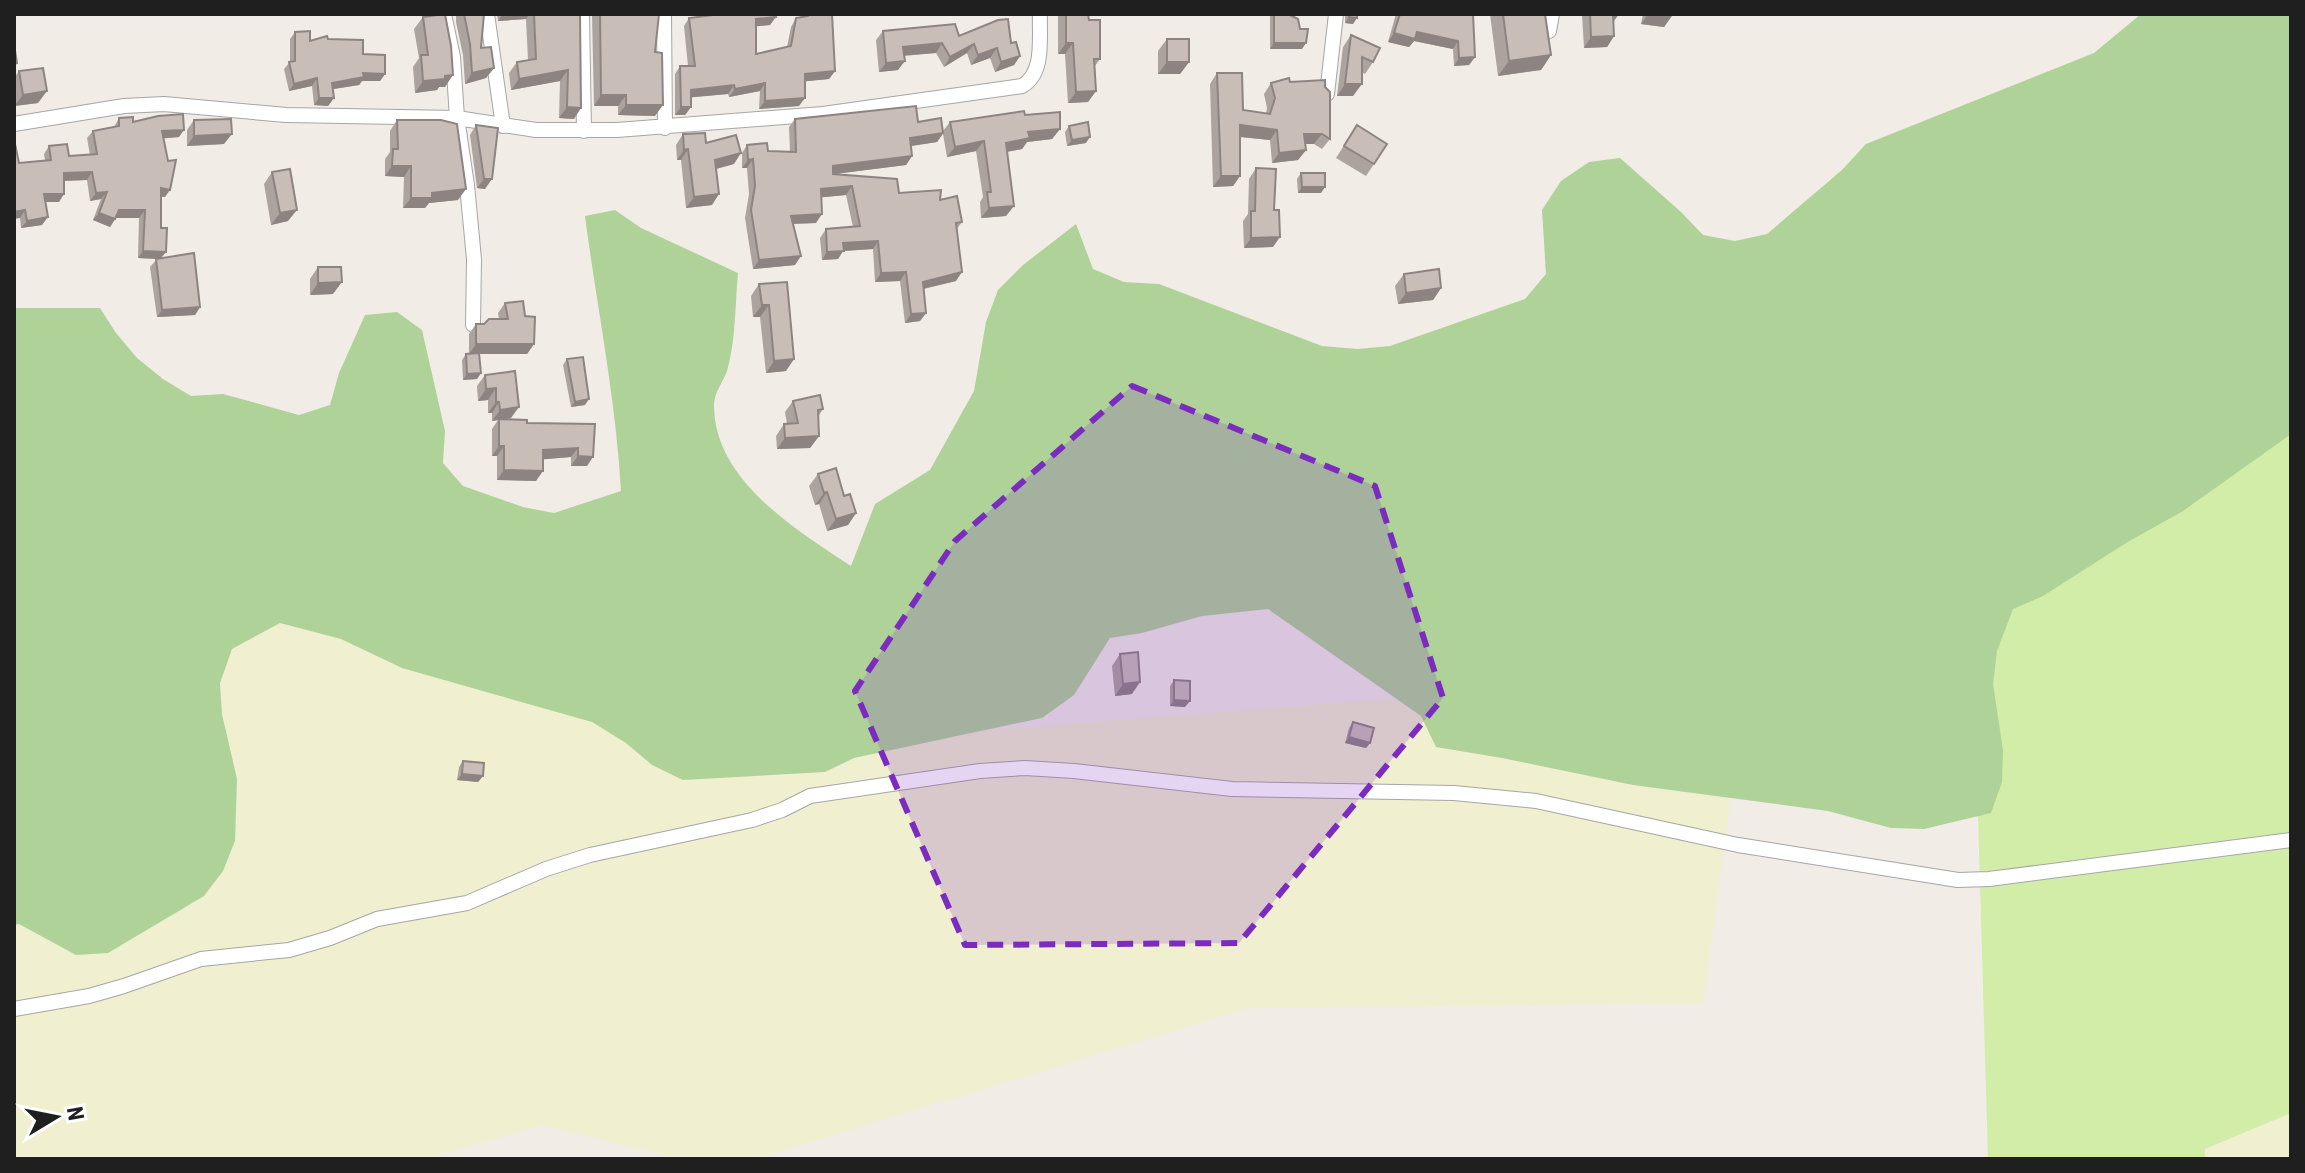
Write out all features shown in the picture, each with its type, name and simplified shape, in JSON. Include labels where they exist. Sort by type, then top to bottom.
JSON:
[{"type":"street","points":[[444,14],[453,57],[474,259],[473,325]]},
{"type":"street","points":[[487,14],[503,126]]},
{"type":"street","points":[[582,14],[584,131]]},
{"type":"street","points":[[664,14],[665,128]]},
{"type":"street","points":[[14,124],[124,106],[164,104],[286,115],[457,118],[536,130],[584,131],[665,128],[823,114],[1022,86],[1036,72],[1040,14]]},
{"type":"street","points":[[1327,94],[1336,14]]},
{"type":"street","points":[[1549,31],[1552,14]]},
{"type":"street","points":[[14,1009],[113,989],[201,959],[289,950],[377,919],[447,908],[486,896],[568,861],[752,820],[810,796],[980,771],[1037,769],[1232,789],[1454,793],[1536,801],[1738,845],[1958,880],[1989,879],[2291,840]]},
{"type":"highlighted area","points":[[1132,386],[1375,486],[1443,698],[1239,943],[965,945],[855,691],[955,541]]},
{"type":"green space","points":[[2141,14],[2291,14],[2291,434],[2183,511],[2043,596],[2013,609],[1997,651],[1993,684],[2003,750],[2002,782],[1991,813],[1924,829],[1891,828],[1828,811],[1633,785],[1436,747],[1421,716],[1268,609],[1202,616],[1142,633],[1110,638],[1074,695],[1042,718],[854,758],[825,772],[683,780],[652,765],[626,743],[592,722],[402,668],[341,639],[280,623],[232,649],[220,683],[222,714],[237,779],[235,841],[223,871],[204,896],[108,953],[76,955],[19,924],[14,925],[14,308],[100,308],[137,358],[191,396],[223,394],[299,415],[330,405],[339,373],[365,315],[397,312],[422,330],[445,431],[443,463],[463,486],[523,507],[554,513],[621,491],[611,388],[585,216],[615,210],[641,228],[738,273],[730,359],[714,401],[718,432],[728,457],[762,500],[783,519],[851,566],[875,504],[930,470],[974,391],[986,322],[998,290],[1023,265],[1076,224],[1093,269],[1124,282],[1159,284],[1322,346],[1358,349],[1390,346],[1525,299],[1546,274],[1542,210],[1561,181],[1589,162],[1620,158],[1703,235],[1735,241],[1767,234],[1842,170],[1866,144],[2094,53]]},
{"type":"green space","points":[[2291,432],[2291,1113],[2205,1149],[2205,1159],[1988,1159],[1972,610]]},
{"type":"green space","points":[[281,589],[759,748],[1748,671],[1703,1003],[1249,1008],[755,1159],[680,1159],[542,1125],[425,1159],[14,1159],[14,672]]},
{"type":"green space","points":[[2291,1113],[2291,1159],[2205,1159],[2205,1149]]},
{"type":"building","points":[[445,14],[453,75],[423,81],[421,55],[428,55],[423,17]]},
{"type":"building","points":[[464,14],[484,14],[481,48],[491,47],[494,68],[472,73]]},
{"type":"building","points":[[534,14],[580,14],[581,108],[567,107],[568,70],[519,79],[517,62],[536,59]]},
{"type":"building","points":[[600,14],[659,14],[655,52],[662,53],[663,105],[626,105],[626,95],[601,95]]},
{"type":"building","points":[[721,14],[775,14],[776,17],[756,19],[756,54],[791,46],[796,18],[808,14],[832,14],[835,71],[805,74],[805,98],[765,101],[765,83],[735,89],[734,85],[691,90],[691,107],[681,107],[680,66],[695,66],[689,18]]},
{"type":"building","points":[[1066,14],[1088,14],[1089,20],[1100,20],[1100,59],[1094,59],[1096,91],[1076,92],[1073,43],[1066,43]]},
{"type":"building","points":[[1274,14],[1288,14],[1298,19],[1300,29],[1308,29],[1306,43],[1274,43]]},
{"type":"building","points":[[1400,14],[1473,14],[1475,57],[1459,58],[1458,41],[1417,32],[1415,39],[1394,33]]},
{"type":"building","points":[[1503,14],[1545,14],[1551,55],[1509,61]]},
{"type":"building","points":[[1590,14],[1613,14],[1614,36],[1591,37]]},
{"type":"building","points":[[1008,19],[1011,43],[1016,42],[1020,56],[1001,62],[997,48],[978,55],[974,44],[950,57],[942,43],[903,47],[905,61],[886,63],[883,31],[955,24],[959,36]]},
{"type":"building","points":[[310,31],[310,41],[327,36],[328,39],[363,40],[363,54],[385,55],[385,74],[363,73],[364,77],[332,83],[334,98],[319,98],[317,78],[294,84],[289,62],[295,61],[295,32]]},
{"type":"building","points":[[1351,35],[1380,48],[1373,62],[1362,57],[1362,84],[1345,84]]},
{"type":"building","points":[[1167,39],[1189,39],[1189,62],[1167,62]]},
{"type":"building","points":[[43,68],[47,91],[23,95],[19,71]]},
{"type":"building","points":[[1217,73],[1242,73],[1243,110],[1270,114],[1275,98],[1271,83],[1289,78],[1290,82],[1325,80],[1325,87],[1330,92],[1330,139],[1322,134],[1304,134],[1306,150],[1279,153],[1277,130],[1240,125],[1240,176],[1221,176]]},
{"type":"building","points":[[916,106],[918,122],[941,118],[943,133],[910,138],[912,156],[833,166],[833,174],[897,179],[899,193],[941,190],[940,200],[957,196],[962,222],[956,223],[962,272],[923,282],[926,313],[911,314],[906,272],[881,273],[878,241],[843,243],[844,251],[827,252],[826,229],[860,226],[852,186],[821,189],[822,214],[791,216],[801,256],[759,260],[751,210],[755,186],[753,159],[748,160],[747,145],[767,143],[768,151],[796,152],[795,119]]},
{"type":"building","points":[[1024,111],[1025,115],[1060,112],[1060,129],[1028,132],[1030,138],[1006,143],[1014,206],[989,208],[987,192],[991,192],[984,141],[955,147],[950,122]]},
{"type":"building","points":[[183,114],[184,130],[162,131],[168,161],[176,160],[170,190],[161,188],[161,228],[167,228],[166,252],[143,251],[145,210],[119,210],[115,219],[99,213],[107,192],[96,193],[92,172],[64,173],[64,194],[44,194],[48,217],[27,221],[25,210],[14,212],[14,139],[19,163],[51,160],[49,146],[67,144],[69,156],[97,154],[93,131],[119,126],[119,118],[133,117],[133,122]]},
{"type":"building","points":[[231,119],[232,134],[194,136],[194,120]]},
{"type":"building","points":[[397,120],[441,120],[457,124],[466,189],[432,193],[432,198],[411,198],[411,166],[392,166],[393,149],[398,149]]},
{"type":"building","points":[[1088,122],[1090,137],[1072,140],[1069,126]]},
{"type":"building","points":[[476,125],[498,128],[492,179],[484,179]]},
{"type":"building","points":[[1357,125],[1387,144],[1374,164],[1344,146]]},
{"type":"building","points":[[705,133],[706,143],[736,135],[741,153],[715,160],[719,194],[694,197],[683,134]]},
{"type":"building","points":[[1256,168],[1276,169],[1274,210],[1279,210],[1280,237],[1251,238]]},
{"type":"building","points":[[290,169],[297,210],[280,213],[272,172]]},
{"type":"building","points":[[1301,173],[1325,173],[1325,187],[1302,187]]},
{"type":"building","points":[[194,253],[200,307],[162,310],[156,259]]},
{"type":"building","points":[[318,267],[341,267],[342,282],[318,283]]},
{"type":"building","points":[[1439,269],[1441,288],[1406,293],[1404,274]]},
{"type":"building","points":[[787,282],[794,359],[774,361],[769,305],[762,305],[759,284]]},
{"type":"building","points":[[523,301],[525,316],[535,317],[534,344],[476,344],[476,324],[484,324],[489,319],[508,319],[505,303]]},
{"type":"building","points":[[479,353],[481,373],[467,374],[466,354]]},
{"type":"building","points":[[583,357],[589,399],[575,402],[567,359]]},
{"type":"building","points":[[515,371],[519,407],[500,410],[499,402],[496,402],[496,388],[486,389],[485,375]]},
{"type":"building","points":[[820,395],[823,409],[818,410],[819,436],[785,438],[784,424],[798,423],[793,401]]},
{"type":"building","points":[[499,419],[527,420],[527,423],[595,424],[593,457],[578,456],[578,448],[543,450],[543,471],[504,470],[504,446],[499,446]]},
{"type":"building","points":[[836,468],[844,496],[850,494],[856,513],[836,519],[818,474]]},
{"type":"building","points":[[1138,652],[1140,682],[1123,684],[1120,654]]},
{"type":"building","points":[[1174,680],[1190,681],[1190,701],[1174,700]]},
{"type":"building","points":[[1353,722],[1374,728],[1370,743],[1349,737]]},
{"type":"building","points":[[463,761],[484,763],[483,776],[462,774]]}]
